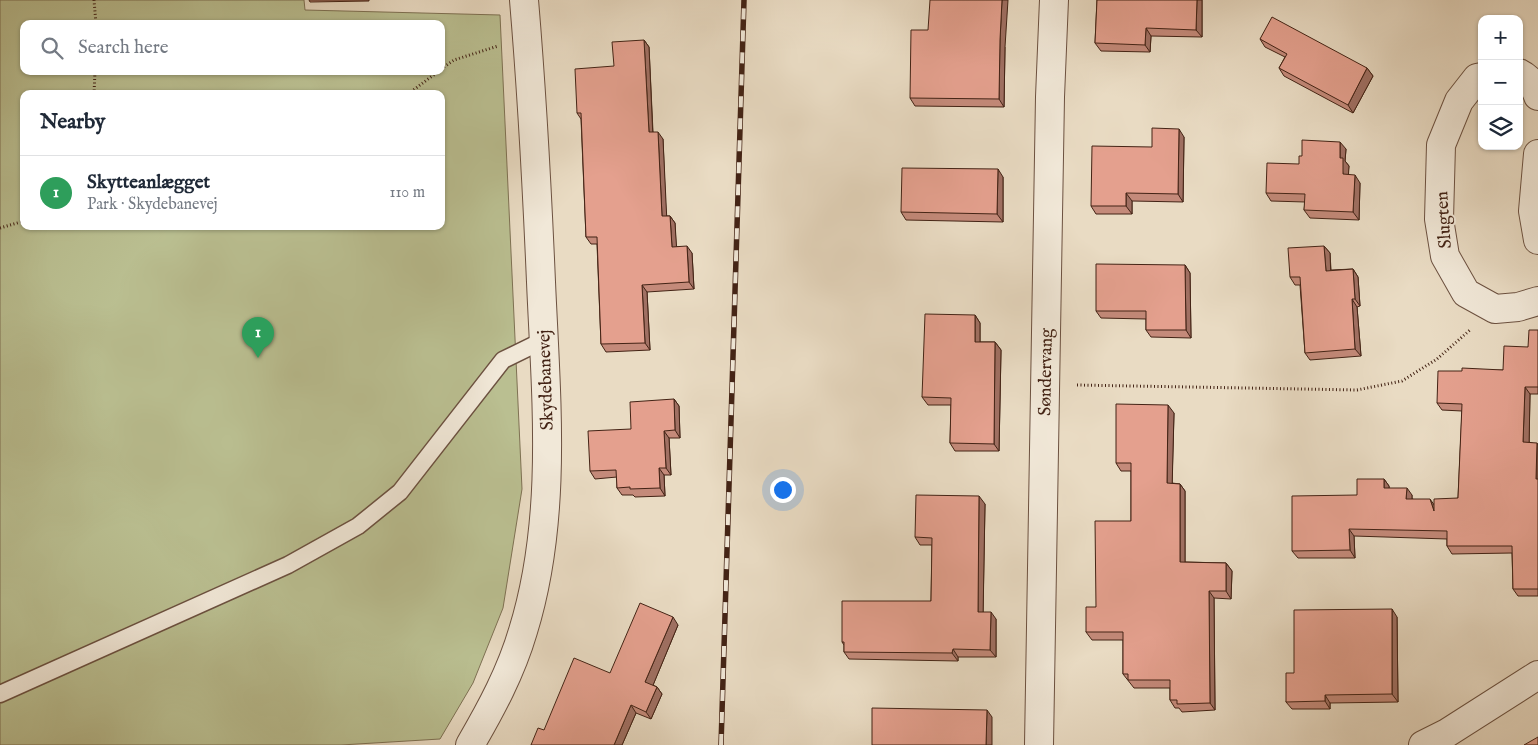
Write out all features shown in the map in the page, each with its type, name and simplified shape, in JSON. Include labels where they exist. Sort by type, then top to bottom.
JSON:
[{"type":"street","name":"Skydebanevej","points":[[470,745],[495,702],[523,632],[540,559],[546,484],[547,429],[544,340],[532,92],[524,0]]},
{"type":"street","name":"Søndervang","points":[[1039,745],[1049,107],[1054,0]]},
{"type":"street","points":[[1523,75],[1527,77],[1538,96]]},
{"type":"street","name":"Slugten","points":[[1478,78],[1459,101],[1441,146],[1439,218],[1445,256],[1466,293],[1495,309]]},
{"type":"street","points":[[1538,154],[1532,211],[1538,240]]},
{"type":"street","points":[[1495,309],[1518,307],[1538,301]]},
{"type":"street","points":[[1424,745],[1447,733],[1538,675]]},
{"type":"lane","points":[[0,694],[288,565],[358,526],[400,492],[503,360],[544,340]]},
{"type":"path","points":[[94,0],[96,20]]},
{"type":"path","points":[[445,66],[454,60],[528,38]]},
{"type":"path","points":[[94,90],[96,75]]},
{"type":"path","points":[[413,90],[433,75]]},
{"type":"path","points":[[0,228],[20,222]]},
{"type":"path","points":[[1045,384],[1357,390],[1402,381],[1437,359],[1495,309]]},
{"type":"green space","points":[[0,0],[304,0],[305,10],[500,15],[522,489],[503,608],[473,683],[440,739],[341,745],[0,745]]},
{"type":"building","points":[[930,0],[1002,0],[999,99],[910,98],[911,30],[928,30]]},
{"type":"building","points":[[1097,0],[1197,0],[1196,30],[1146,28],[1145,45],[1095,43]]},
{"type":"building","points":[[1272,17],[1367,68],[1348,105],[1279,68],[1287,54],[1260,39]]},
{"type":"building","points":[[644,40],[649,132],[658,132],[662,216],[670,216],[672,247],[687,246],[689,282],[642,285],[645,343],[601,344],[597,237],[586,237],[581,113],[577,113],[575,69],[614,66],[612,42]]},
{"type":"building","points":[[1152,128],[1179,129],[1178,194],[1126,193],[1126,206],[1091,206],[1092,146],[1152,147]]},
{"type":"building","points":[[1302,140],[1340,142],[1343,174],[1355,175],[1353,212],[1304,210],[1305,194],[1266,193],[1267,163],[1299,164],[1299,156],[1302,156]]},
{"type":"building","points":[[902,168],[998,169],[997,214],[901,212]]},
{"type":"building","points":[[1324,246],[1326,271],[1353,269],[1355,299],[1352,299],[1355,349],[1305,353],[1300,277],[1290,277],[1288,248]]},
{"type":"building","points":[[1096,264],[1185,265],[1186,330],[1146,330],[1146,311],[1096,311]]},
{"type":"building","points":[[925,314],[975,315],[975,342],[995,342],[994,444],[950,443],[951,398],[922,397]]},
{"type":"building","points":[[1529,330],[1538,330],[1538,387],[1525,387],[1523,442],[1537,443],[1538,589],[1513,589],[1512,546],[1447,546],[1447,531],[1349,529],[1350,550],[1292,551],[1292,496],[1357,495],[1357,479],[1384,479],[1384,488],[1407,488],[1406,499],[1430,499],[1434,511],[1434,499],[1458,498],[1462,404],[1437,403],[1438,371],[1462,371],[1462,368],[1503,370],[1504,346],[1528,347]]},
{"type":"building","points":[[674,399],[675,430],[664,431],[666,468],[659,468],[660,488],[617,488],[616,470],[590,471],[588,431],[631,429],[630,402]]},
{"type":"building","points":[[1116,404],[1168,405],[1167,483],[1180,484],[1180,562],[1226,563],[1226,591],[1209,591],[1210,703],[1177,704],[1177,700],[1170,700],[1170,680],[1128,680],[1128,674],[1123,674],[1123,632],[1086,632],[1086,607],[1096,607],[1095,521],[1131,521],[1131,463],[1116,463]]},
{"type":"building","points":[[916,495],[979,496],[978,612],[991,612],[990,650],[953,649],[952,653],[844,652],[844,642],[842,642],[842,601],[931,601],[932,538],[915,537]]},
{"type":"building","points":[[640,603],[673,617],[645,682],[657,687],[646,712],[631,705],[614,745],[531,745],[538,728],[544,730],[574,658],[610,673]]},
{"type":"building","points":[[1392,609],[1392,694],[1325,695],[1325,701],[1286,702],[1286,673],[1294,673],[1294,610]]},
{"type":"building","points":[[872,708],[987,710],[986,745],[872,745]]},
{"type":"building","points":[[1538,737],[1538,745],[1524,745]]},
{"type":"railway","points":[[721,745],[744,0]]},
{"type":"place","name":"Skytteanlægget","points":[[258,358]]}]
